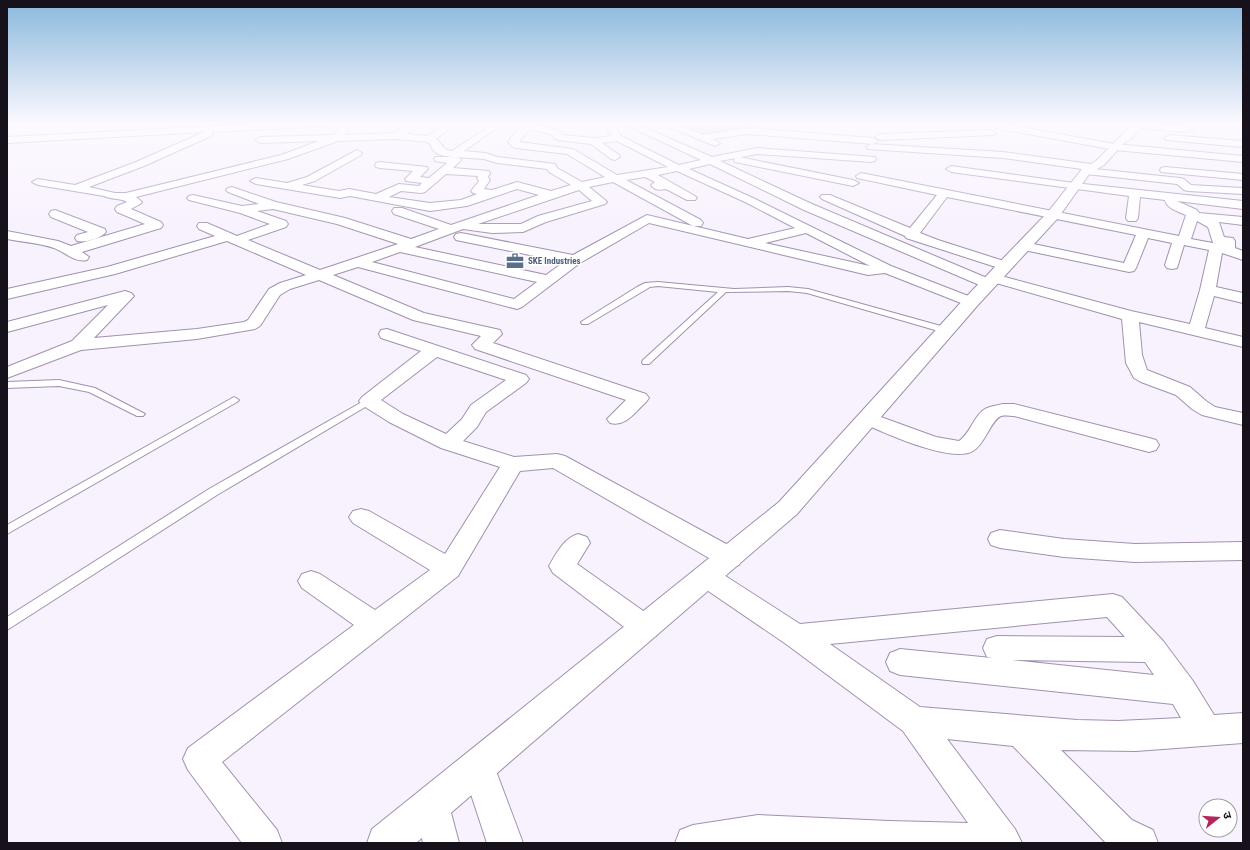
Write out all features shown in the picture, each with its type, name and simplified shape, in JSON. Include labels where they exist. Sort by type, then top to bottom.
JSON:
[{"type":"street","points":[[75,188],[143,163]]},
{"type":"street","points":[[38,182],[107,193],[113,196],[126,196],[261,163]]},
{"type":"street","points":[[286,187],[311,179],[340,163]]},
{"type":"street","points":[[378,200],[399,187],[421,190],[453,163]]},
{"type":"street","points":[[450,229],[523,228],[542,219],[601,202],[581,186],[553,170],[551,166],[521,163]]},
{"type":"street","points":[[589,163],[718,235]]},
{"type":"street","points":[[667,163],[749,200],[804,230],[886,269],[971,302]]},
{"type":"street","points":[[7,374],[78,345],[197,334],[250,326],[254,323],[274,292],[285,286],[360,263],[450,229],[581,186],[699,163]]},
{"type":"street","points":[[716,163],[808,207],[996,276],[1130,316],[1145,318],[1243,342]]},
{"type":"street","points":[[780,163],[857,180],[926,189],[1138,225],[1242,256]]},
{"type":"street","points":[[808,207],[870,173],[871,163]]},
{"type":"street","points":[[951,163],[951,169]]},
{"type":"street","points":[[926,189],[951,169],[1004,163]]},
{"type":"street","points":[[386,843],[708,577],[788,508],[945,330],[1024,246],[1099,163]]},
{"type":"street","points":[[1024,246],[1129,268],[1138,225],[1135,193],[1117,163]]},
{"type":"street","points":[[1139,163],[1180,181],[1188,188],[1243,191]]},
{"type":"street","points":[[1209,163],[1243,167]]},
{"type":"street","points":[[1209,163],[1243,167]]},
{"type":"street","points":[[380,165],[423,169],[410,179],[432,181]]},
{"type":"street","points":[[444,171],[485,173],[482,178],[485,180],[477,191],[491,193]]},
{"type":"street","points":[[646,173],[664,183],[657,185],[660,187],[668,185],[691,198]]},
{"type":"street","points":[[378,200],[392,178]]},
{"type":"street","points":[[256,181],[340,195],[349,192],[378,200],[450,229],[575,260]]},
{"type":"street","points":[[378,200],[430,207],[463,203],[516,184],[552,195]]},
{"type":"street","points":[[232,190],[273,205],[341,221],[405,246],[548,280]]},
{"type":"street","points":[[912,235],[944,193]]},
{"type":"street","points":[[1135,193],[1243,205]]},
{"type":"street","points":[[64,248],[158,225],[120,209],[136,202],[126,196]]},
{"type":"street","points":[[826,197],[912,235],[996,276]]},
{"type":"street","points":[[1165,197],[1176,206],[1192,213],[1172,265]]},
{"type":"street","points":[[7,294],[105,272],[282,224],[242,210],[193,198]]},
{"type":"street","points":[[1231,204],[1243,218]]},
{"type":"street","points":[[242,210],[273,205]]},
{"type":"street","points":[[1055,211],[1115,220]]},
{"type":"street","points":[[55,214],[100,232],[64,248]]},
{"type":"street","points":[[1196,330],[1222,249],[1228,241],[1218,240],[1214,225],[1199,217],[1243,221]]},
{"type":"street","points":[[360,263],[517,304],[575,260],[647,219],[868,271],[886,269]]},
{"type":"street","points":[[203,226],[419,317],[494,334],[481,345],[639,398],[617,419]]},
{"type":"street","points":[[747,243],[804,230]]},
{"type":"street","points":[[7,235],[64,248],[105,272],[126,296]]},
{"type":"street","points":[[7,248],[34,241]]},
{"type":"street","points":[[1208,290],[1243,298]]},
{"type":"street","points":[[7,327],[126,296]]},
{"type":"street","points":[[78,345],[126,296]]},
{"type":"street","points":[[1130,316],[1136,366],[1140,374],[1151,380],[1162,382],[1185,392],[1200,406],[1225,416],[1243,419]]},
{"type":"street","points":[[387,334],[520,379],[478,409],[470,423],[448,443]]},
{"type":"street","points":[[434,350],[369,401],[396,418],[448,443],[513,464],[557,461],[730,558]]},
{"type":"street","points":[[867,418],[939,446],[952,449],[963,448],[976,438],[987,417],[994,411],[1001,409],[1029,414],[1149,445]]},
{"type":"street","points":[[264,843],[199,759],[449,569],[513,464]]},
{"type":"street","points":[[361,517],[449,569]]},
{"type":"street","points":[[1000,540],[1064,548],[1135,553],[1243,551]]},
{"type":"street","points":[[578,543],[562,566],[646,628]]},
{"type":"street","points":[[708,577],[796,636],[914,721],[1003,842]]},
{"type":"street","points":[[311,581],[375,625]]},
{"type":"street","points":[[796,636],[1113,605],[1153,650],[1182,690],[1206,731]]},
{"type":"street","points":[[997,648],[1153,650]]},
{"type":"street","points":[[900,662],[1182,690]]},
{"type":"street","points":[[914,721],[1021,732],[1101,736],[1243,728]]},
{"type":"street","points":[[1021,732],[1120,832],[1140,843]]},
{"type":"street","points":[[478,767],[505,843]]},
{"type":"street","points":[[432,805],[441,843]]},
{"type":"street","points":[[693,843],[758,833],[1003,842]]},
{"type":"lane","points":[[586,322],[648,285],[669,285],[723,291],[788,289],[808,292],[945,330]]},
{"type":"lane","points":[[646,362],[723,291]]},
{"type":"lane","points":[[7,385],[59,383],[92,390],[140,414]]},
{"type":"lane","points":[[7,530],[234,400]]},
{"type":"lane","points":[[7,624],[213,492],[369,401]]},
{"type":"place","name":"SKE Industries","points":[[515,261]]}]
